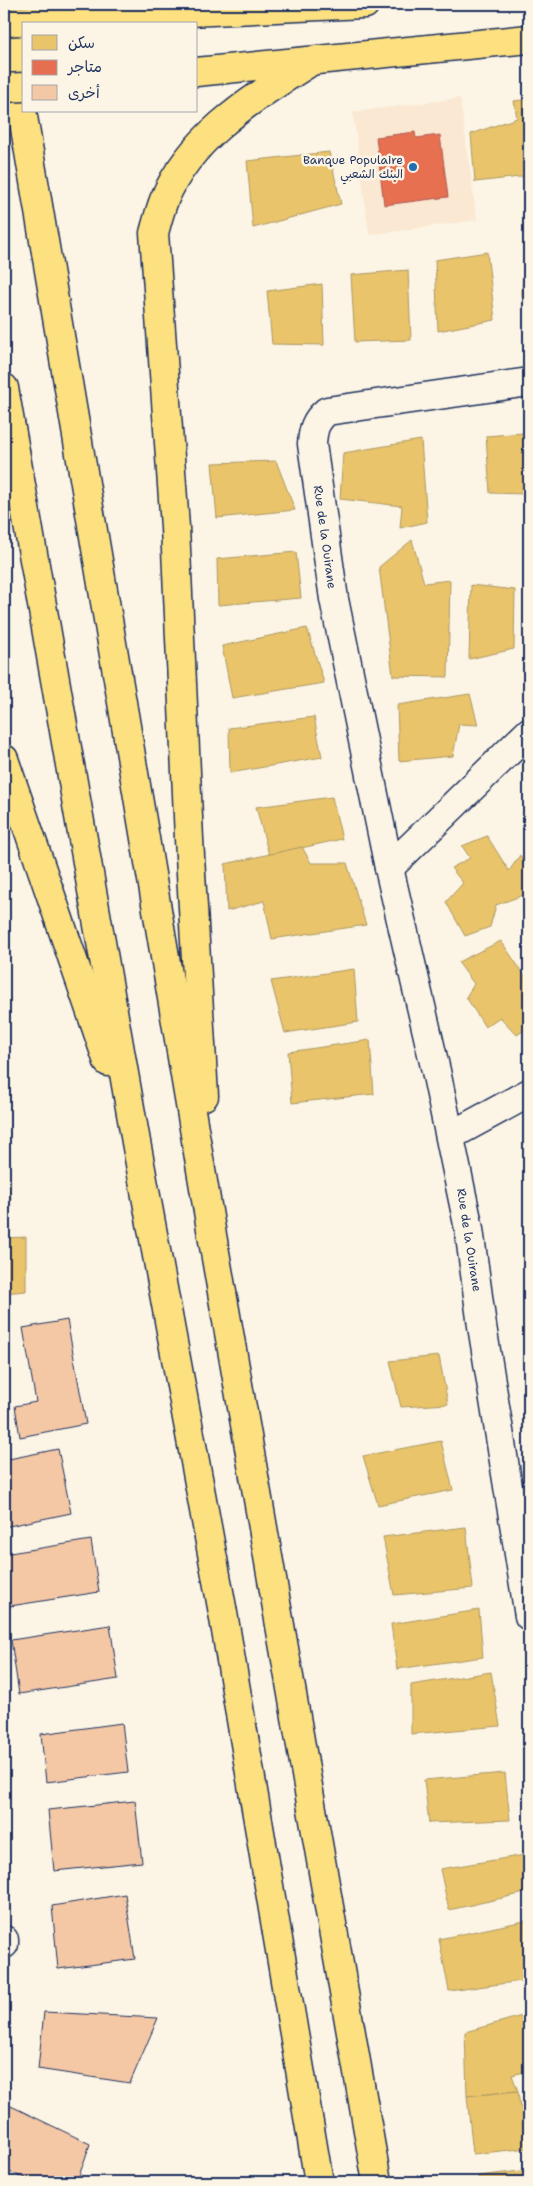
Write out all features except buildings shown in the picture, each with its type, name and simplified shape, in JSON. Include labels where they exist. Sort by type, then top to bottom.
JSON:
[{"type":"main road","points":[[4,4],[22,111]]},
{"type":"main road","points":[[4,22],[259,6],[365,4]]},
{"type":"main road","points":[[198,72],[529,39]]},
{"type":"main road","points":[[212,1235],[190,849],[176,527],[154,233],[164,200],[182,167],[212,131],[245,104],[310,62]]},
{"type":"main road","points":[[4,88],[22,86]]},
{"type":"main road","points":[[22,112],[212,1235],[377,2182]]},
{"type":"main road","points":[[4,388],[136,1142],[224,1622],[320,2182]]},
{"type":"main road","points":[[4,759],[136,1142]]},
{"type":"street","name":"Rue de la Ouirane","points":[[529,382],[327,410],[318,418],[313,428],[312,444],[334,599],[389,868],[450,1136],[469,1229],[484,1336],[529,1616]]},
{"type":"street","points":[[389,868],[529,732]]},
{"type":"street","points":[[450,1136],[529,1094]]},
{"type":"shaded area","points":[[460,98],[477,220],[369,235],[353,112]]},
{"type":"place","name":"Banque Populaire البنك الشعبي","points":[[413,167]]}]
